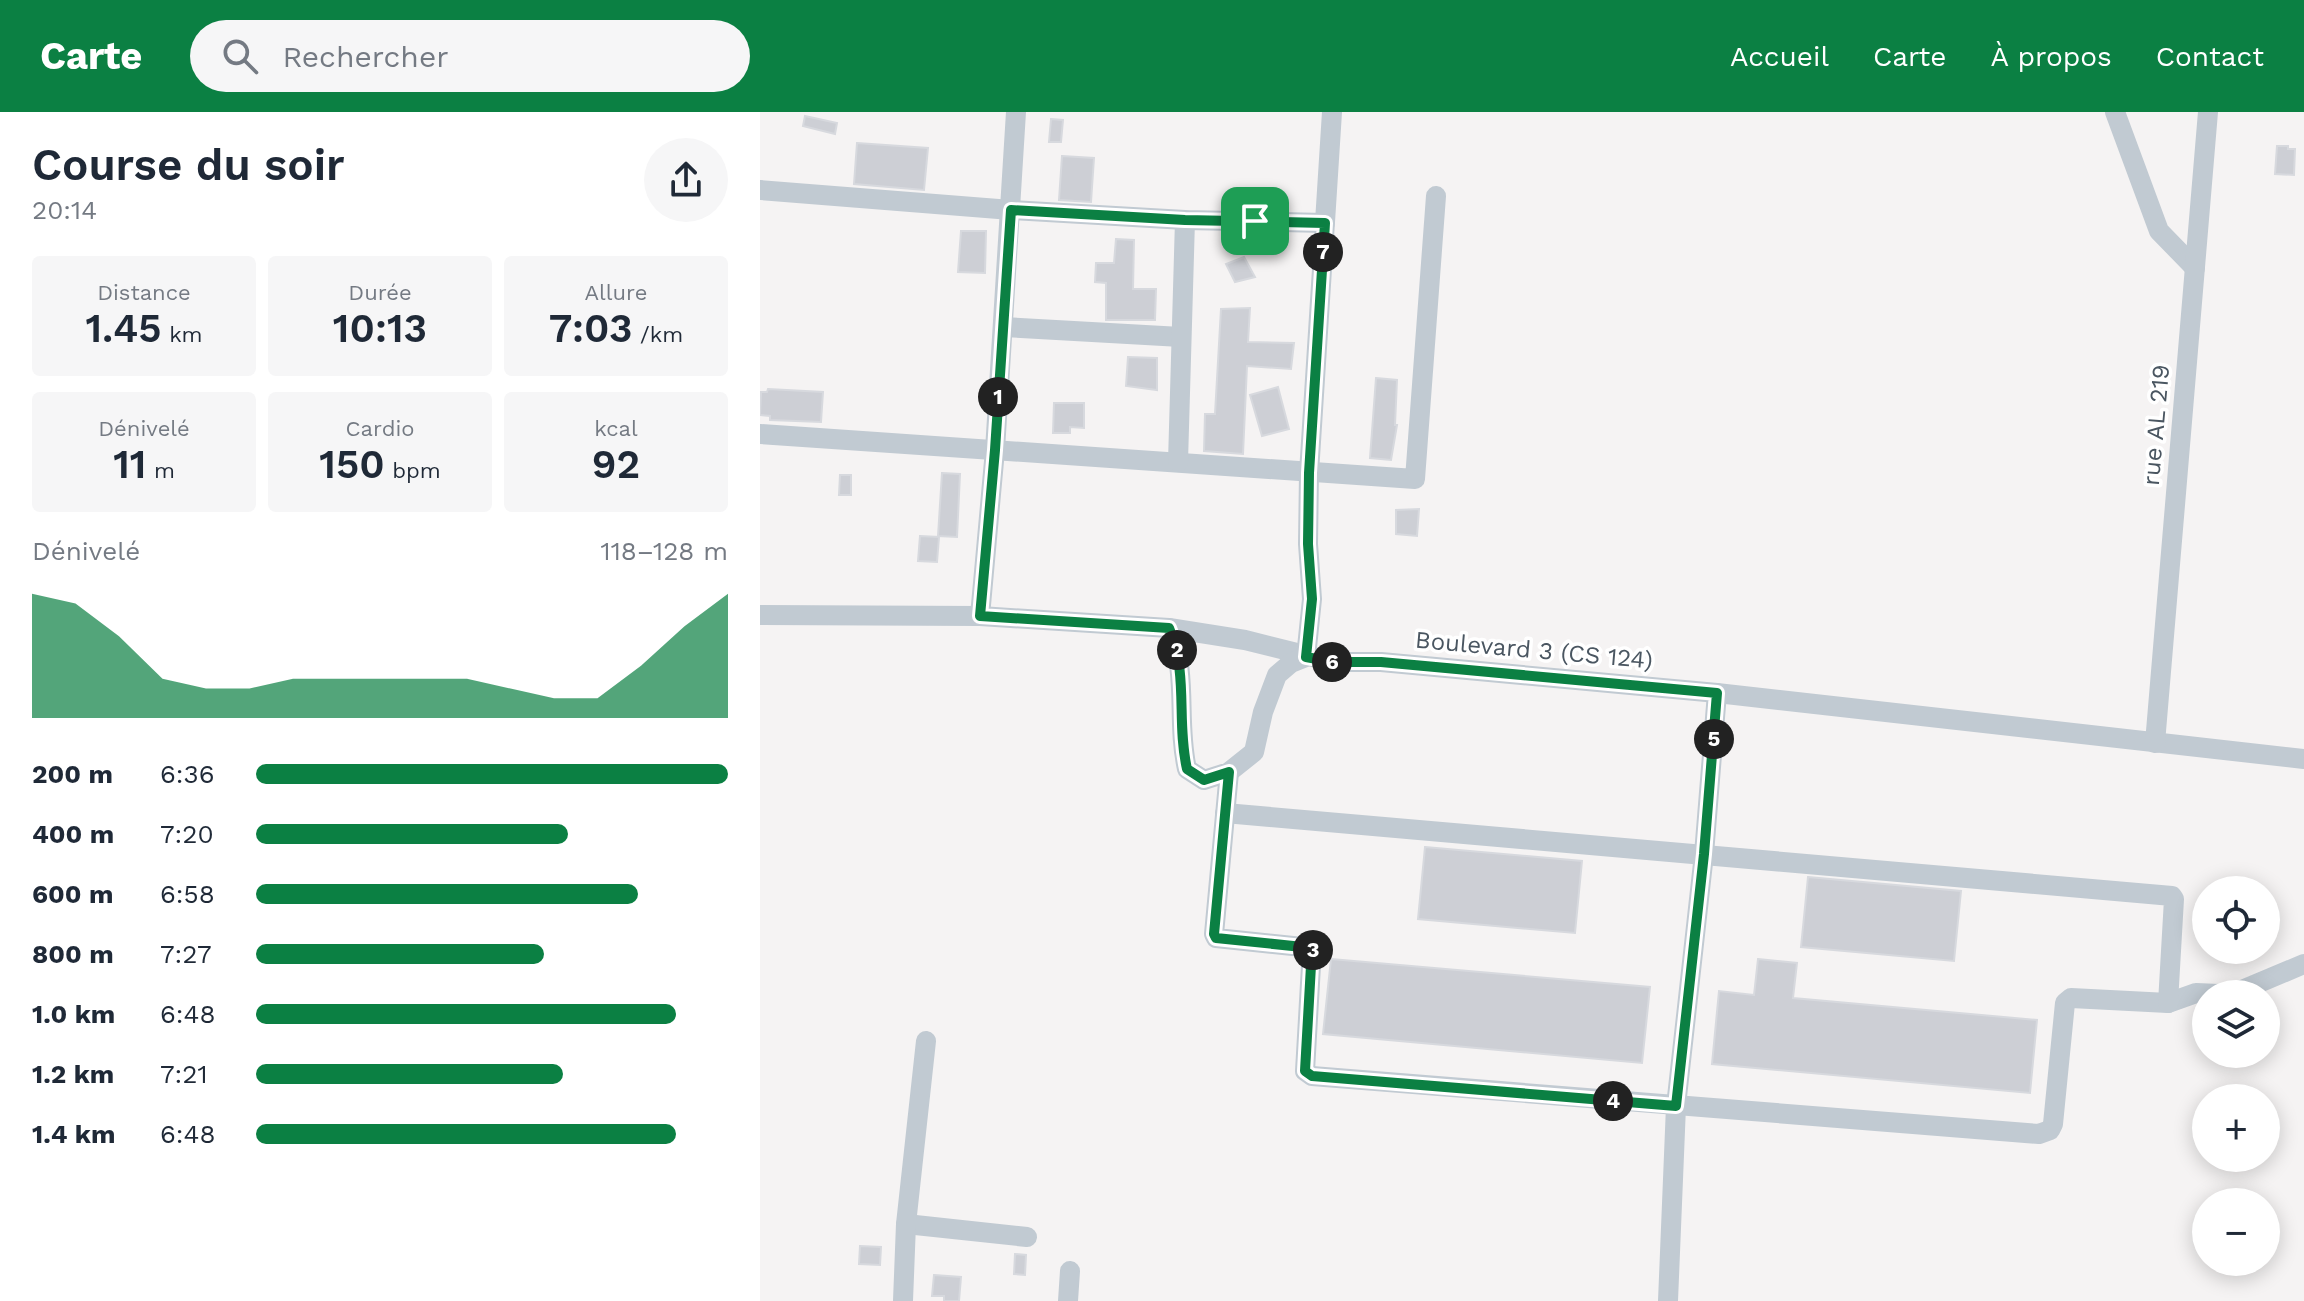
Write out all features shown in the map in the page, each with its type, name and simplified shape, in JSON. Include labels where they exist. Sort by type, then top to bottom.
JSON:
[{"type":"street","points":[[980,616],[995,450],[1016,112]]},
{"type":"street","points":[[1169,628],[1176,643],[1180,672],[1182,746],[1187,769],[1204,780],[1229,772],[1254,752],[1263,712],[1277,675],[1291,663],[1306,657],[1312,599],[1308,544],[1309,473],[1332,112]]},
{"type":"street","points":[[2115,112],[2159,231],[2195,268]]},
{"type":"street","name":"rue AL 219","points":[[2155,743],[2208,112]]},
{"type":"street","points":[[760,190],[1011,210],[1185,220],[1325,223]]},
{"type":"street","points":[[760,434],[1415,479],[1436,196]]},
{"type":"street","points":[[1178,462],[1185,220]]},
{"type":"street","points":[[1003,327],[1181,337]]},
{"type":"street","name":"Boulevard 3 (CS 124)","points":[[760,615],[980,616],[1169,628],[1245,640],[1333,662],[1394,663],[1717,693],[2304,759]]},
{"type":"street","points":[[1668,1301],[1676,1106],[1704,854],[1717,693]]},
{"type":"street","points":[[1229,772],[1214,934],[1216,938],[1312,948],[1305,1071],[1308,1075],[2031,1135],[2046,1133],[2053,1124],[2067,999],[2168,1003],[2196,993],[2219,994],[2242,990],[2304,964]]},
{"type":"street","points":[[1225,813],[2172,896],[2168,1003]]},
{"type":"street","points":[[903,1301],[906,1224],[926,1041]]},
{"type":"street","points":[[906,1224],[1027,1237]]},
{"type":"street","points":[[1068,1301],[1070,1271]]},
{"type":"building","points":[[805,116],[837,123],[835,134],[803,126]]},
{"type":"building","points":[[1051,119],[1063,120],[1061,142],[1049,142]]},
{"type":"building","points":[[857,143],[928,148],[924,190],[854,184]]},
{"type":"building","points":[[2277,146],[2295,149],[2294,175],[2275,174]]},
{"type":"building","points":[[1062,156],[1094,158],[1091,202],[1059,200]]},
{"type":"building","points":[[961,231],[986,231],[985,273],[958,272]]},
{"type":"building","points":[[1116,239],[1134,240],[1133,289],[1156,289],[1155,320],[1106,320],[1106,283],[1095,282],[1096,263],[1114,263]]},
{"type":"building","points":[[1244,257],[1255,277],[1235,282],[1226,264]]},
{"type":"building","points":[[1250,308],[1248,342],[1294,343],[1291,369],[1247,366],[1243,454],[1204,451],[1205,414],[1215,414],[1221,309]]},
{"type":"building","points":[[1128,357],[1157,358],[1157,390],[1126,386]]},
{"type":"building","points":[[1376,378],[1397,380],[1397,425],[1391,460],[1370,458]]},
{"type":"building","points":[[1278,387],[1289,429],[1262,436],[1250,395]]},
{"type":"building","points":[[768,389],[823,392],[821,422],[770,420],[770,416],[760,415],[761,392]]},
{"type":"building","points":[[1054,403],[1084,403],[1084,428],[1070,427],[1070,433],[1053,433]]},
{"type":"building","points":[[942,473],[960,474],[957,537],[938,536]]},
{"type":"building","points":[[840,475],[851,475],[851,495],[839,495]]},
{"type":"building","points":[[1419,509],[1417,536],[1396,534],[1396,510]]},
{"type":"building","points":[[920,536],[939,537],[937,562],[918,561]]},
{"type":"building","points":[[1425,847],[1582,861],[1575,933],[1418,919]]},
{"type":"building","points":[[1808,877],[1961,891],[1954,961],[1801,947]]},
{"type":"building","points":[[1331,959],[1650,987],[1642,1063],[1323,1034]]},
{"type":"building","points":[[1758,959],[1797,963],[1793,998],[2037,1020],[2030,1093],[1712,1064],[1719,991],[1754,995]]},
{"type":"building","points":[[860,1246],[881,1247],[880,1265],[859,1264]]},
{"type":"building","points":[[1015,1254],[1026,1255],[1025,1275],[1014,1274]]},
{"type":"building","points":[[934,1275],[961,1277],[959,1301],[944,1301],[944,1296],[932,1296]]},
{"type":"route","points":[[1011,210],[1255,221],[1325,223],[1309,473],[1308,544],[1312,599],[1306,657],[1333,662],[1381,662],[1717,693],[1704,854],[1676,1106],[1308,1075],[1305,1071],[1312,948],[1216,938],[1214,934],[1229,772],[1204,780],[1187,769],[1182,746],[1180,672],[1176,643],[1169,628],[980,616],[1011,210]]}]
